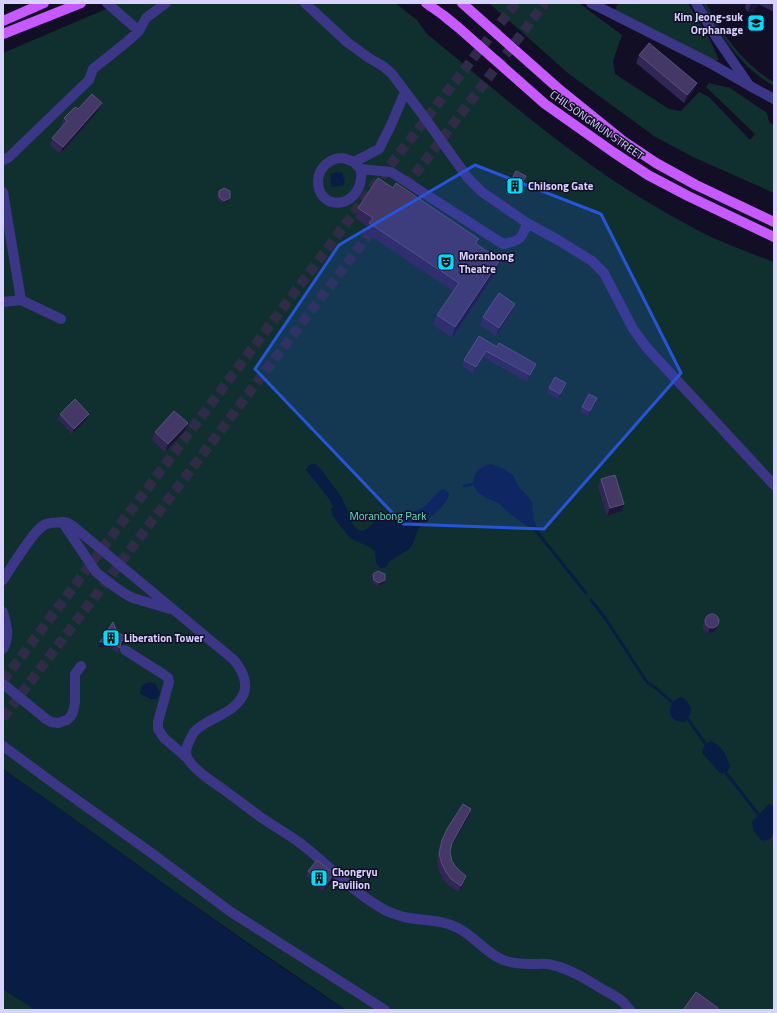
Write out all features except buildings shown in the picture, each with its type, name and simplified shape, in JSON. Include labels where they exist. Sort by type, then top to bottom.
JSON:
[{"type":"main road","points":[[3,21],[44,3]]},
{"type":"main road","points":[[3,34],[81,3]]},
{"type":"main road","name":"CHILSONGMUN STREET","points":[[426,3],[443,14],[545,104],[613,152],[648,174],[688,196],[774,237]]},
{"type":"main road","name":"CHILSONGMUN STREET","points":[[462,3],[560,90],[623,142],[656,163],[696,185],[774,222]]},
{"type":"street","points":[[107,3],[139,31]]},
{"type":"street","points":[[3,160],[8,158],[89,80],[93,69],[128,42],[139,31],[146,18],[166,3]]},
{"type":"street","points":[[305,3],[347,42],[392,74],[468,178],[482,192],[527,223],[592,261],[604,273],[633,329],[647,348],[774,485]]},
{"type":"street","points":[[591,3],[710,63],[774,99]]},
{"type":"street","points":[[696,3],[716,37],[750,86]]},
{"type":"street","points":[[357,166],[379,150],[405,92]]},
{"type":"street","points":[[357,166],[361,180],[358,191],[350,199],[341,203],[331,202],[323,196],[318,187],[318,176],[322,167],[331,160],[343,158],[357,166],[391,172],[503,244],[516,242],[523,233],[527,223]]},
{"type":"street","points":[[3,192],[21,300]]},
{"type":"street","points":[[3,302],[21,300],[62,319]]},
{"type":"street","points":[[63,522],[66,529],[96,572],[102,577],[133,598],[175,610]]},
{"type":"street","points":[[3,580],[40,528],[50,523],[68,523],[234,660],[241,670],[245,680],[245,689],[239,703],[232,709],[195,731],[186,749],[186,757]]},
{"type":"street","points":[[3,612],[8,630],[8,637],[3,649]]},
{"type":"street","points":[[125,650],[168,678],[169,682],[158,722],[158,730],[164,738],[204,775],[262,818],[299,842],[361,894],[384,909],[402,917],[434,921],[458,928],[502,960],[519,963],[551,964],[562,968],[609,992],[625,1003],[630,1010]]},
{"type":"street","points":[[3,684],[46,719],[51,722],[58,723],[67,720],[73,712],[75,703],[75,674],[81,666]]},
{"type":"street","points":[[3,746],[231,912],[385,1010]]},
{"type":"highlighted area","points":[[475,165],[601,214],[681,373],[544,529],[403,524],[255,369],[339,245]]},
{"type":"green space","name":"Moranbong Park","points":[[120,3],[395,3],[417,20],[427,34],[534,122],[617,183],[701,232],[774,262],[774,1010],[346,1010],[178,894],[3,769],[3,53]]},
{"type":"green space","points":[[489,3],[580,4],[622,35],[613,61],[615,74],[669,109],[681,111],[699,92],[709,97],[750,140],[755,134],[706,87],[709,83],[730,88],[767,113],[769,122],[774,125],[774,193],[693,157],[654,136],[569,74]]},
{"type":"green space","points":[[621,3],[688,3],[710,40],[719,60],[715,61],[615,10],[617,5]]},
{"type":"green space","points":[[703,3],[706,3],[726,37],[743,58],[774,82],[774,86],[752,70],[732,50],[716,27]]},
{"type":"green space","points":[[3,989],[36,1010],[3,1010]]},
{"type":"water","points":[[336,171],[338,173],[343,173],[345,183],[342,186],[340,185],[338,187],[333,187],[331,186],[330,175]]},
{"type":"water","points":[[315,464],[320,468],[343,499],[351,521],[355,527],[362,531],[385,515],[410,512],[420,509],[427,505],[437,493],[443,489],[449,493],[449,495],[441,508],[418,529],[413,544],[408,550],[390,561],[386,567],[381,568],[376,563],[375,551],[350,538],[332,515],[331,509],[333,507],[330,500],[306,470],[309,465]]},
{"type":"water","points":[[491,464],[504,469],[513,475],[518,486],[532,502],[534,520],[540,534],[514,517],[501,505],[477,491],[474,486],[474,478],[478,470]]},
{"type":"water","points":[[149,682],[155,683],[160,692],[160,695],[156,699],[151,699],[140,694],[142,685]]},
{"type":"water","points":[[682,697],[691,708],[690,714],[685,722],[674,719],[670,711],[673,702]]},
{"type":"water","points":[[711,741],[721,748],[730,766],[728,771],[722,774],[702,753],[707,743]]},
{"type":"water","points":[[3,769],[259,952],[346,1010],[36,1010],[3,989]]},
{"type":"water","points":[[769,804],[774,806],[774,835],[770,839],[762,841],[753,830],[752,822]]},
{"type":"waterway","points":[[464,486],[476,485]]},
{"type":"waterway","points":[[537,532],[586,593]]},
{"type":"waterway","points":[[591,600],[605,618],[647,682],[674,704]]},
{"type":"waterway","points":[[685,715],[707,746]]},
{"type":"waterway","points":[[723,769],[759,815]]},
{"type":"tunnel","points":[[3,681],[381,177],[516,3]]},
{"type":"tunnel","points":[[397,198],[545,3]]},
{"type":"tunnel","points":[[3,718],[376,225]]},
{"type":"place","name":"Kim Jeong-suk Orphanage","points":[[756,23]]},
{"type":"place","name":"Chilsong Gate","points":[[515,186]]},
{"type":"place","name":"Moranbong Theatre","points":[[446,262]]},
{"type":"place","name":"Liberation Tower","points":[[111,638]]},
{"type":"place","name":"Chongryu Pavilion","points":[[319,878]]}]
